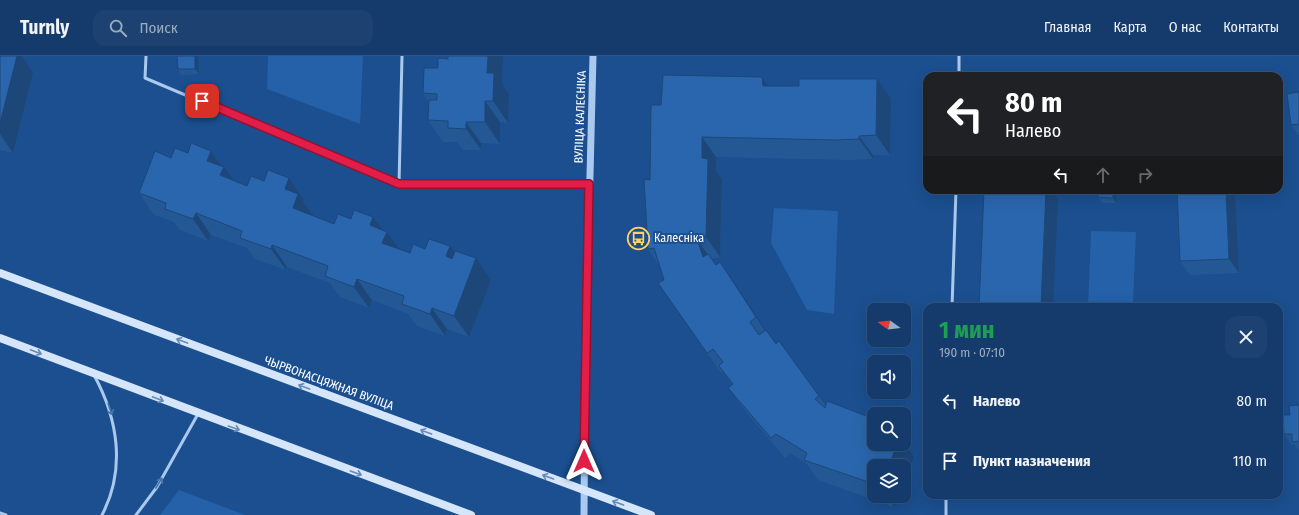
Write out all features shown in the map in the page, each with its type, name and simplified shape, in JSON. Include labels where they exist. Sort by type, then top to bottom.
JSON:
[{"type":"main road","name":"ЧЫРВОНАСЦЯЖНАЯ ВУЛІЦА","points":[[0,273],[651,515]]},
{"type":"main road","points":[[0,338],[198,414],[471,515]]},
{"type":"street","name":"ВУЛІЦА КАЛЕСНІКА","points":[[584,515],[589,184],[593,56]]},
{"type":"lane","points":[[146,56],[145,78],[399,184],[589,184]]},
{"type":"lane","points":[[399,184],[402,56]]},
{"type":"lane","points":[[959,56],[959,72]]},
{"type":"lane","points":[[952,303],[956,194]]},
{"type":"lane","points":[[93,374],[105,396],[114,423],[115,434],[115,474],[107,504],[102,515]]},
{"type":"lane","points":[[136,515],[161,481],[198,414]]},
{"type":"lane","points":[[946,499],[946,515]]},
{"type":"lane","points":[[0,513],[6,515]]},
{"type":"shaded area","points":[[268,56],[363,56],[360,124],[267,89]]},
{"type":"shaded area","points":[[774,208],[838,211],[834,314],[807,310],[771,243]]},
{"type":"shaded area","points":[[1091,231],[1136,232],[1133,303],[1088,303]]},
{"type":"shaded area","points":[[179,490],[245,515],[160,515]]},
{"type":"building","points":[[0,56],[17,56],[0,123]]},
{"type":"building","points":[[177,56],[195,56],[195,69],[178,69]]},
{"type":"building","points":[[448,56],[488,56],[487,73],[494,73],[493,101],[485,101],[485,122],[466,122],[466,129],[448,128],[448,121],[428,120],[429,100],[437,100],[437,94],[423,93],[424,68],[438,68],[438,58],[448,59]]},
{"type":"building","points":[[663,75],[762,77],[763,86],[799,86],[799,79],[877,79],[876,135],[859,136],[859,139],[834,140],[702,137],[702,158],[708,159],[706,237],[697,239],[703,257],[708,254],[716,265],[720,262],[756,317],[750,322],[759,335],[766,330],[776,344],[779,341],[819,396],[815,399],[825,408],[827,401],[867,416],[867,451],[894,451],[892,459],[867,459],[867,482],[804,460],[807,453],[776,434],[771,438],[728,388],[733,384],[719,366],[723,362],[713,349],[707,353],[658,283],[664,280],[654,248],[648,249],[644,179],[650,180],[651,105],[661,105]]},
{"type":"building","points":[[1299,92],[1299,124],[1291,125],[1287,94]]},
{"type":"building","points":[[191,143],[211,151],[207,161],[224,167],[220,175],[247,186],[251,176],[264,181],[268,170],[289,178],[285,189],[298,194],[293,208],[334,224],[338,214],[351,219],[354,210],[373,217],[370,225],[387,232],[382,243],[410,253],[413,244],[425,249],[429,239],[450,246],[446,256],[452,259],[455,251],[476,258],[454,316],[432,308],[430,314],[402,304],[404,296],[357,279],[354,287],[325,276],[328,266],[272,245],[271,249],[240,238],[242,231],[196,213],[193,219],[165,209],[166,203],[139,193],[155,151],[171,158],[175,148],[188,153]]},
{"type":"building","points":[[984,194],[1046,194],[1041,303],[979,303]]},
{"type":"building","points":[[1098,194],[1113,194],[1113,198],[1098,197]]},
{"type":"building","points":[[1177,194],[1226,194],[1229,259],[1180,261]]},
{"type":"building","points":[[1299,405],[1299,441],[1292,442],[1292,434],[1284,434],[1283,415],[1290,415],[1289,406]]},
{"type":"place","name":"Калесніка","points":[[638,238]]},
{"type":"route","points":[[202,101],[399,184],[589,184],[584,461]]}]
